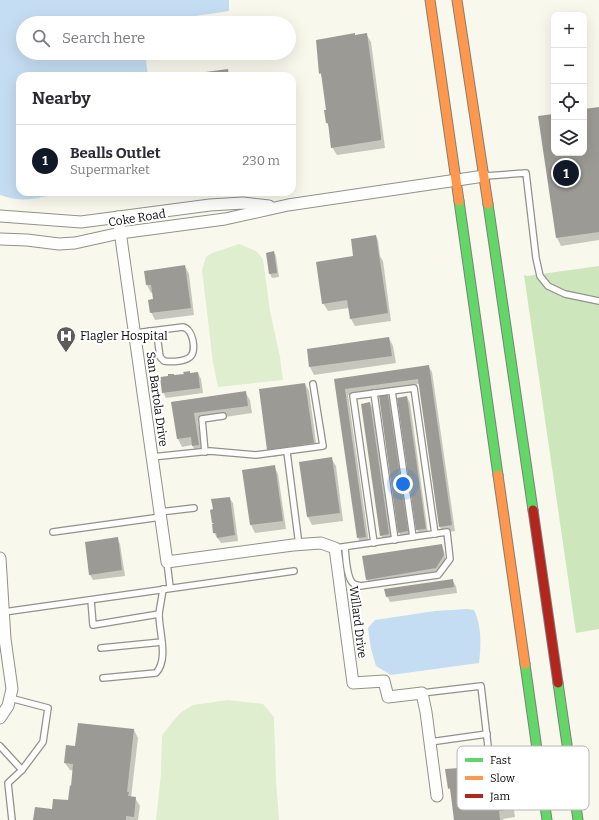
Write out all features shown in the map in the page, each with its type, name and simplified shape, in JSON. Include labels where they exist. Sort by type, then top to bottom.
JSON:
[{"type":"main road","points":[[430,0],[536,746]]},
{"type":"main road","points":[[457,0],[512,356],[567,746]]},
{"type":"main road","points":[[546,810],[547,820]]},
{"type":"main road","points":[[577,810],[578,820]]},
{"type":"street","name":"Coke Road","points":[[0,239],[27,240],[59,244],[75,243],[120,233],[225,219],[277,207],[484,176]]},
{"type":"street","name":"Coke Road","points":[[0,216],[81,222],[210,205],[244,203],[277,207]]},
{"type":"street","name":"San Bartola Drive","points":[[118,217],[167,562]]},
{"type":"street","points":[[167,562],[299,544],[321,543],[340,547]]},
{"type":"street","name":"Willard Drive","points":[[340,547],[353,683],[384,681],[388,698],[422,694]]},
{"type":"street","points":[[0,558],[5,639],[12,689],[8,706],[0,718]]},
{"type":"street","points":[[422,694],[426,712],[436,796]]},
{"type":"lane","points":[[484,176],[526,173],[536,258],[540,276],[548,286],[565,294],[599,301]]},
{"type":"lane","points":[[135,333],[149,331],[186,328],[189,329],[194,348],[193,354],[188,359],[164,361],[160,357],[157,335],[154,332],[149,331]]},
{"type":"lane","points":[[152,457],[205,452],[256,455],[323,446],[313,384]]},
{"type":"lane","points":[[374,543],[353,396],[414,388],[434,534]]},
{"type":"lane","points":[[392,391],[413,537]]},
{"type":"lane","points":[[374,393],[395,540]]},
{"type":"lane","points":[[205,452],[202,419],[223,416]]},
{"type":"lane","points":[[287,452],[299,544]]},
{"type":"lane","points":[[54,532],[161,515],[194,508]]},
{"type":"lane","points":[[447,532],[450,559],[438,575],[360,586],[354,584],[348,573],[340,547],[413,537],[447,532]]},
{"type":"lane","points":[[167,562],[170,587]]},
{"type":"lane","points":[[4,612],[170,587],[204,584],[294,571]]},
{"type":"lane","points":[[103,678],[156,673],[160,669],[163,659],[159,614],[163,589]]},
{"type":"lane","points":[[91,600],[93,625],[159,614]]},
{"type":"lane","points":[[101,648],[162,642]]},
{"type":"lane","points":[[422,694],[480,686],[488,746]]},
{"type":"lane","points":[[10,698],[48,708],[43,742],[22,770],[8,783],[12,820]]},
{"type":"lane","points":[[430,742],[487,734]]},
{"type":"lane","points":[[0,746],[22,770]]},
{"type":"green space","points":[[239,244],[256,251],[263,259],[270,311],[280,357],[283,380],[218,387],[213,363],[202,270],[206,257],[212,253]]},
{"type":"green space","points":[[599,266],[599,629],[576,633],[524,275],[527,276]]},
{"type":"green space","points":[[228,700],[263,704],[274,717],[279,820],[156,820],[161,774],[162,735],[180,713],[193,705]]},
{"type":"water","points":[[0,0],[229,0],[229,11],[196,16],[16,16],[16,60],[146,60],[147,72],[16,72],[16,196],[48,196],[30,199],[16,199],[0,195]]},
{"type":"water","points":[[474,610],[480,629],[479,663],[391,675],[376,666],[371,649],[368,628],[375,620],[435,611]]},
{"type":"building","points":[[355,33],[355,35],[367,33],[381,140],[331,148],[328,123],[326,123],[324,110],[326,110],[321,73],[319,74],[316,40]]},
{"type":"building","points":[[228,69],[228,72],[206,72]]},
{"type":"building","points":[[599,107],[599,232],[556,238],[538,116],[551,114],[551,156],[587,156],[587,109]]},
{"type":"building","points":[[376,235],[388,313],[350,319],[347,300],[322,304],[316,262],[353,256],[351,239]]},
{"type":"building","points":[[274,251],[277,273],[269,274],[266,253]]},
{"type":"building","points":[[185,265],[191,308],[150,313],[148,300],[153,299],[151,285],[146,285],[144,271]]},
{"type":"building","points":[[389,337],[392,356],[309,367],[307,349]]},
{"type":"building","points":[[429,365],[452,525],[439,527],[418,379],[345,389],[366,537],[357,538],[334,379]]},
{"type":"building","points":[[190,371],[190,373],[198,372],[200,388],[162,393],[160,377],[168,376],[168,374],[184,374],[183,372]]},
{"type":"building","points":[[305,383],[314,443],[267,450],[259,389]]},
{"type":"building","points":[[246,391],[248,406],[194,413],[199,445],[192,446],[191,437],[177,439],[171,402]]},
{"type":"building","points":[[388,394],[408,531],[398,533],[379,396]]},
{"type":"building","points":[[407,396],[426,529],[416,530],[397,398]]},
{"type":"building","points":[[370,402],[389,534],[380,536],[361,404]]},
{"type":"building","points":[[332,457],[340,513],[307,517],[299,462]]},
{"type":"building","points":[[275,465],[283,521],[250,525],[242,470]]},
{"type":"building","points":[[230,497],[235,535],[217,538],[216,533],[213,533],[212,524],[215,523],[212,523],[210,510],[213,509],[211,499]]},
{"type":"building","points":[[118,537],[122,570],[89,575],[85,542]]},
{"type":"building","points":[[442,544],[444,555],[436,568],[366,580],[362,556]]},
{"type":"building","points":[[453,579],[454,587],[386,597],[384,589]]},
{"type":"building","points":[[78,723],[134,729],[127,792],[129,792],[128,796],[136,797],[134,817],[126,816],[126,820],[33,820],[35,807],[52,809],[53,799],[68,800],[73,764],[64,763],[66,745],[75,746]]},
{"type":"building","points":[[457,768],[457,810],[505,810],[499,811],[500,820],[454,820],[450,788],[448,789],[445,769]]},
{"type":"traffic: fast","points":[[459,201],[498,475]]},
{"type":"traffic: fast","points":[[488,204],[533,510]]},
{"type":"traffic: fast","points":[[525,664],[537,746]]},
{"type":"traffic: fast","points":[[558,683],[567,746]]},
{"type":"traffic: fast","points":[[546,810],[547,820]]},
{"type":"traffic: fast","points":[[577,810],[578,820]]},
{"type":"traffic: slow","points":[[430,0],[459,201]]},
{"type":"traffic: slow","points":[[457,0],[488,204]]},
{"type":"traffic: slow","points":[[498,475],[525,664]]},
{"type":"traffic: jam","points":[[533,510],[558,683]]},
{"type":"place","name":"Bealls Outlet","points":[[566,173]]},
{"type":"place","name":"Flagler Hospital","points":[[66,353]]}]
